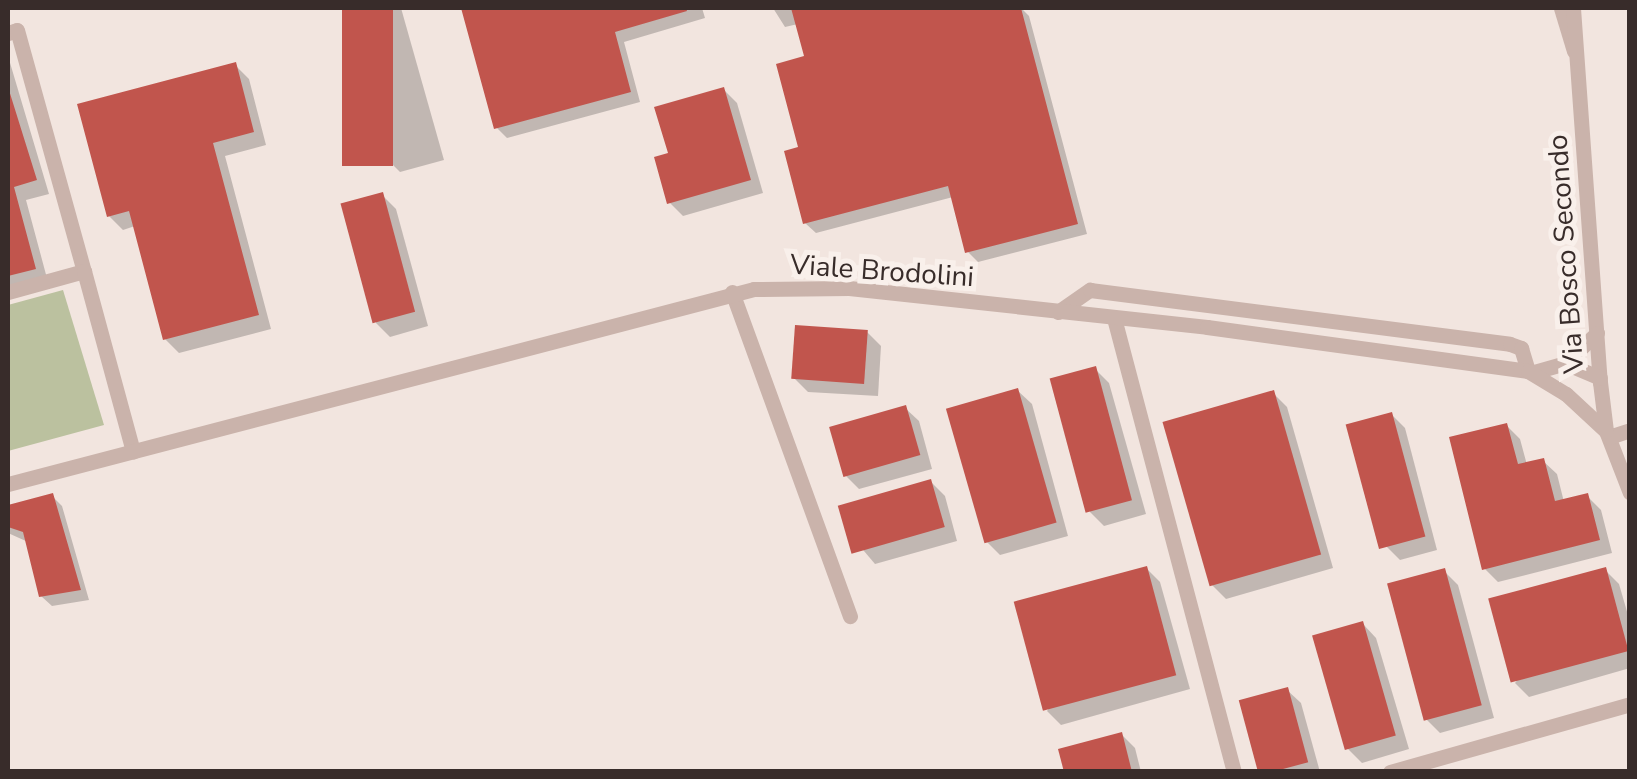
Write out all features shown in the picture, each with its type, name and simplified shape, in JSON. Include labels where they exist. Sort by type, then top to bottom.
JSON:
[{"type":"street","points":[[1561,8],[1568,44],[1578,55]]},
{"type":"street","name":"Via Bosco Secondo","points":[[1573,8],[1600,380],[1607,434],[1630,493]]},
{"type":"street","points":[[8,33],[17,30],[134,451]]},
{"type":"street","points":[[8,292],[84,271]]},
{"type":"street","name":"Viale Brodolini","points":[[8,484],[732,292],[849,288],[1531,372]]},
{"type":"street","points":[[1058,312],[1090,290],[1510,344],[1526,356],[1531,372],[1566,394],[1607,434],[1630,430]]},
{"type":"street","points":[[732,292],[850,616]]},
{"type":"street","points":[[1114,318],[1234,772]]},
{"type":"street","points":[[1531,372],[1565,363],[1597,333]]},
{"type":"street","points":[[1565,363],[1600,380]]},
{"type":"street","points":[[1566,394],[1600,380]]},
{"type":"street","points":[[1390,772],[1630,704]]},
{"type":"green space","points":[[63,290],[104,425],[8,451],[8,305]]},
{"type":"building","points":[[342,8],[393,8],[393,166],[342,166]]},
{"type":"building","points":[[461,8],[687,11],[615,32],[631,92],[494,129]]},
{"type":"building","points":[[791,8],[1021,8],[1078,224],[965,253],[948,186],[803,224],[784,151],[798,147],[776,64],[804,56]]},
{"type":"building","points":[[236,62],[254,132],[213,143],[259,315],[163,340],[129,211],[107,217],[77,104]]},
{"type":"building","points":[[8,87],[37,180],[14,187],[36,269],[8,276]]},
{"type":"building","points":[[724,87],[751,180],[667,204],[654,157],[668,153],[654,107]]},
{"type":"building","points":[[383,192],[415,312],[373,323],[340,203]]},
{"type":"building","points":[[795,325],[868,330],[864,384],[791,379]]},
{"type":"building","points":[[1096,366],[1132,500],[1086,513],[1050,378]]},
{"type":"building","points":[[1018,388],[1057,523],[984,543],[946,409]]},
{"type":"building","points":[[1274,390],[1321,554],[1210,586],[1162,422]]},
{"type":"building","points":[[906,405],[920,455],[843,477],[829,427]]},
{"type":"building","points":[[1392,412],[1425,537],[1379,549],[1346,424]]},
{"type":"building","points":[[1507,423],[1518,464],[1544,458],[1555,501],[1588,493],[1600,540],[1482,570],[1449,437]]},
{"type":"building","points":[[931,479],[945,527],[852,554],[838,506]]},
{"type":"building","points":[[53,493],[81,590],[39,597],[23,532],[8,527],[8,505]]},
{"type":"building","points":[[1147,566],[1176,675],[1043,711],[1014,602]]},
{"type":"building","points":[[1606,567],[1629,651],[1511,683],[1488,599]]},
{"type":"building","points":[[1445,568],[1482,705],[1424,721],[1387,584]]},
{"type":"building","points":[[1363,621],[1396,735],[1345,750],[1312,636]]},
{"type":"building","points":[[1288,687],[1308,762],[1258,772],[1239,700]]},
{"type":"building","points":[[1122,732],[1132,772],[1064,772],[1058,749]]}]
